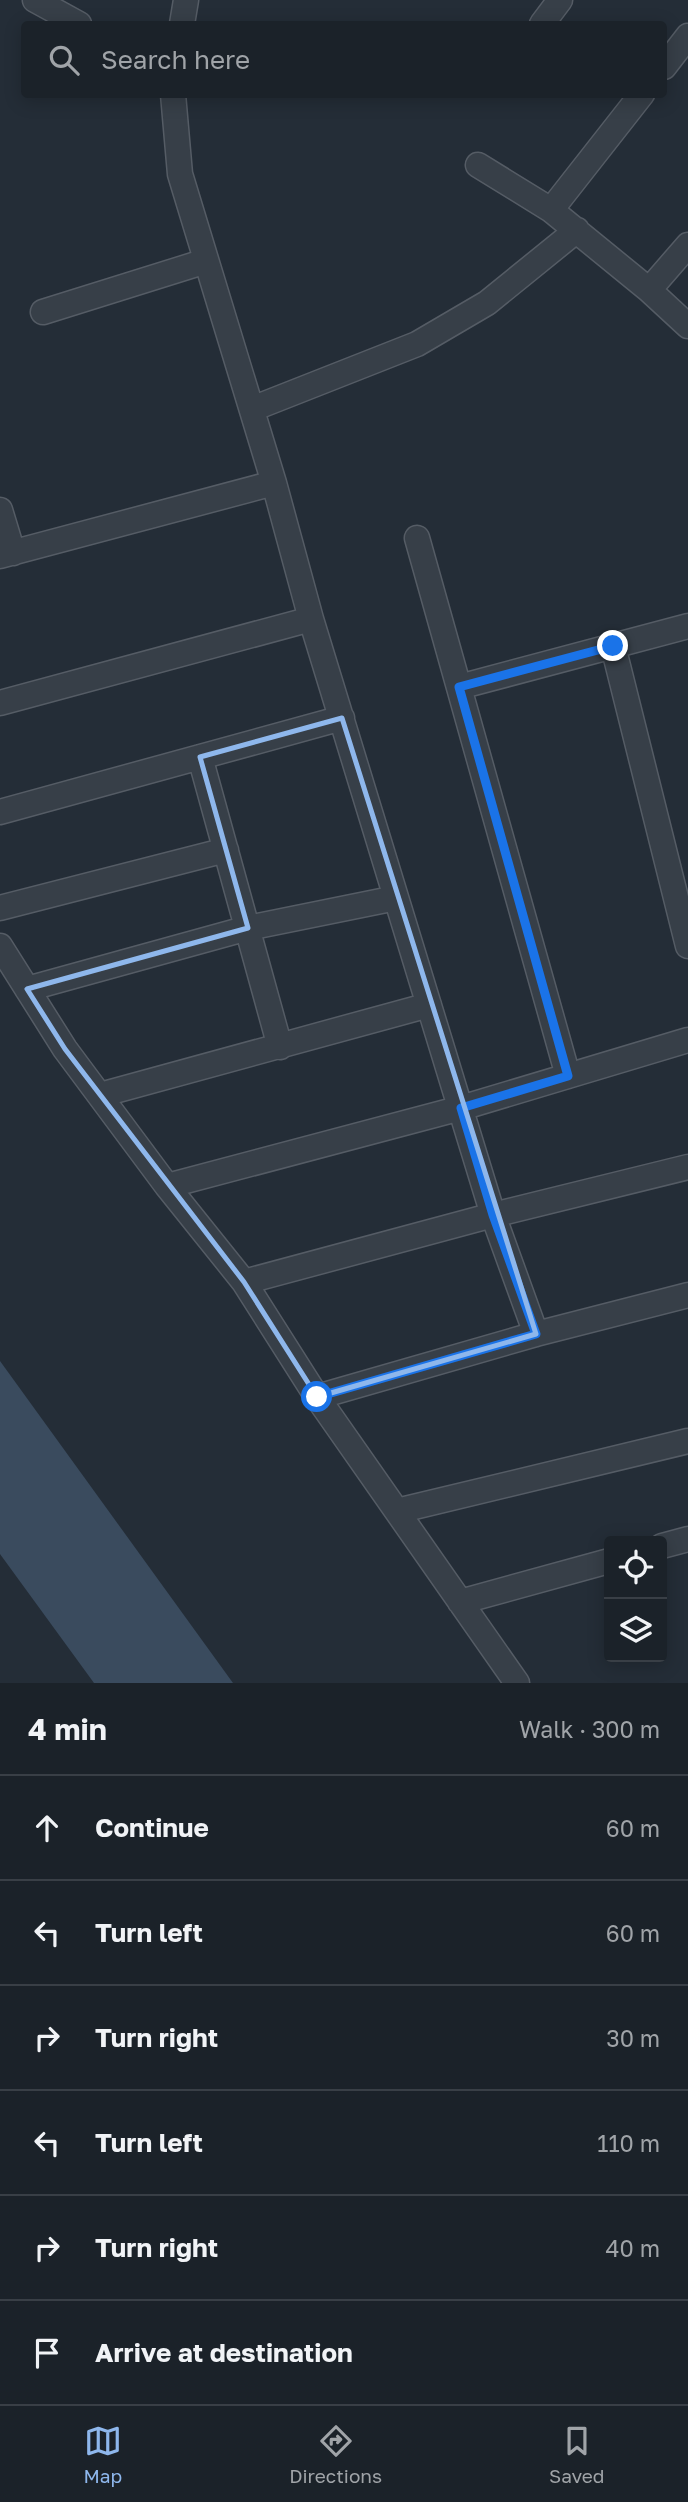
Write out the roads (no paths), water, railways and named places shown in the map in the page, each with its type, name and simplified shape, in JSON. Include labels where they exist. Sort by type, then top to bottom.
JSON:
[{"type":"street","points":[[35,0],[74,21]]},
{"type":"street","points":[[182,21],[186,0]]},
{"type":"street","points":[[544,21],[560,0]]},
{"type":"street","points":[[667,62],[688,36]]},
{"type":"street","points":[[173,98],[180,174],[274,482],[311,619],[493,1215],[536,1334]]},
{"type":"street","points":[[551,210],[639,98]]},
{"type":"street","points":[[478,165],[551,210],[649,290],[688,326]]},
{"type":"street","points":[[252,409],[417,344],[488,303],[577,230]]},
{"type":"street","points":[[649,290],[688,245]]},
{"type":"street","points":[[43,312],[206,261]]},
{"type":"street","points":[[0,510],[7,555],[274,482]]},
{"type":"street","points":[[417,538],[568,1076]]},
{"type":"street","points":[[0,703],[311,619]]},
{"type":"street","points":[[459,687],[688,626]]},
{"type":"street","points":[[613,646],[688,946]]},
{"type":"street","points":[[0,811],[342,718]]},
{"type":"street","points":[[200,757],[279,1046]]},
{"type":"street","points":[[0,908],[226,850]]},
{"type":"street","points":[[27,989],[248,928],[396,898]]},
{"type":"street","points":[[0,946],[65,1049],[167,1186],[244,1282],[317,1397],[517,1683]]},
{"type":"street","points":[[100,1096],[429,1005]]},
{"type":"street","points":[[167,1186],[461,1108],[688,1040]]},
{"type":"street","points":[[244,1282],[493,1215],[688,1167]]},
{"type":"street","points":[[317,1397],[536,1334],[688,1295]]},
{"type":"street","points":[[397,1511],[688,1441]]},
{"type":"street","points":[[667,1545],[688,1539]]},
{"type":"street","points":[[460,1602],[604,1562]]},
{"type":"water","points":[[0,1361],[233,1683],[94,1683],[0,1554]]}]
